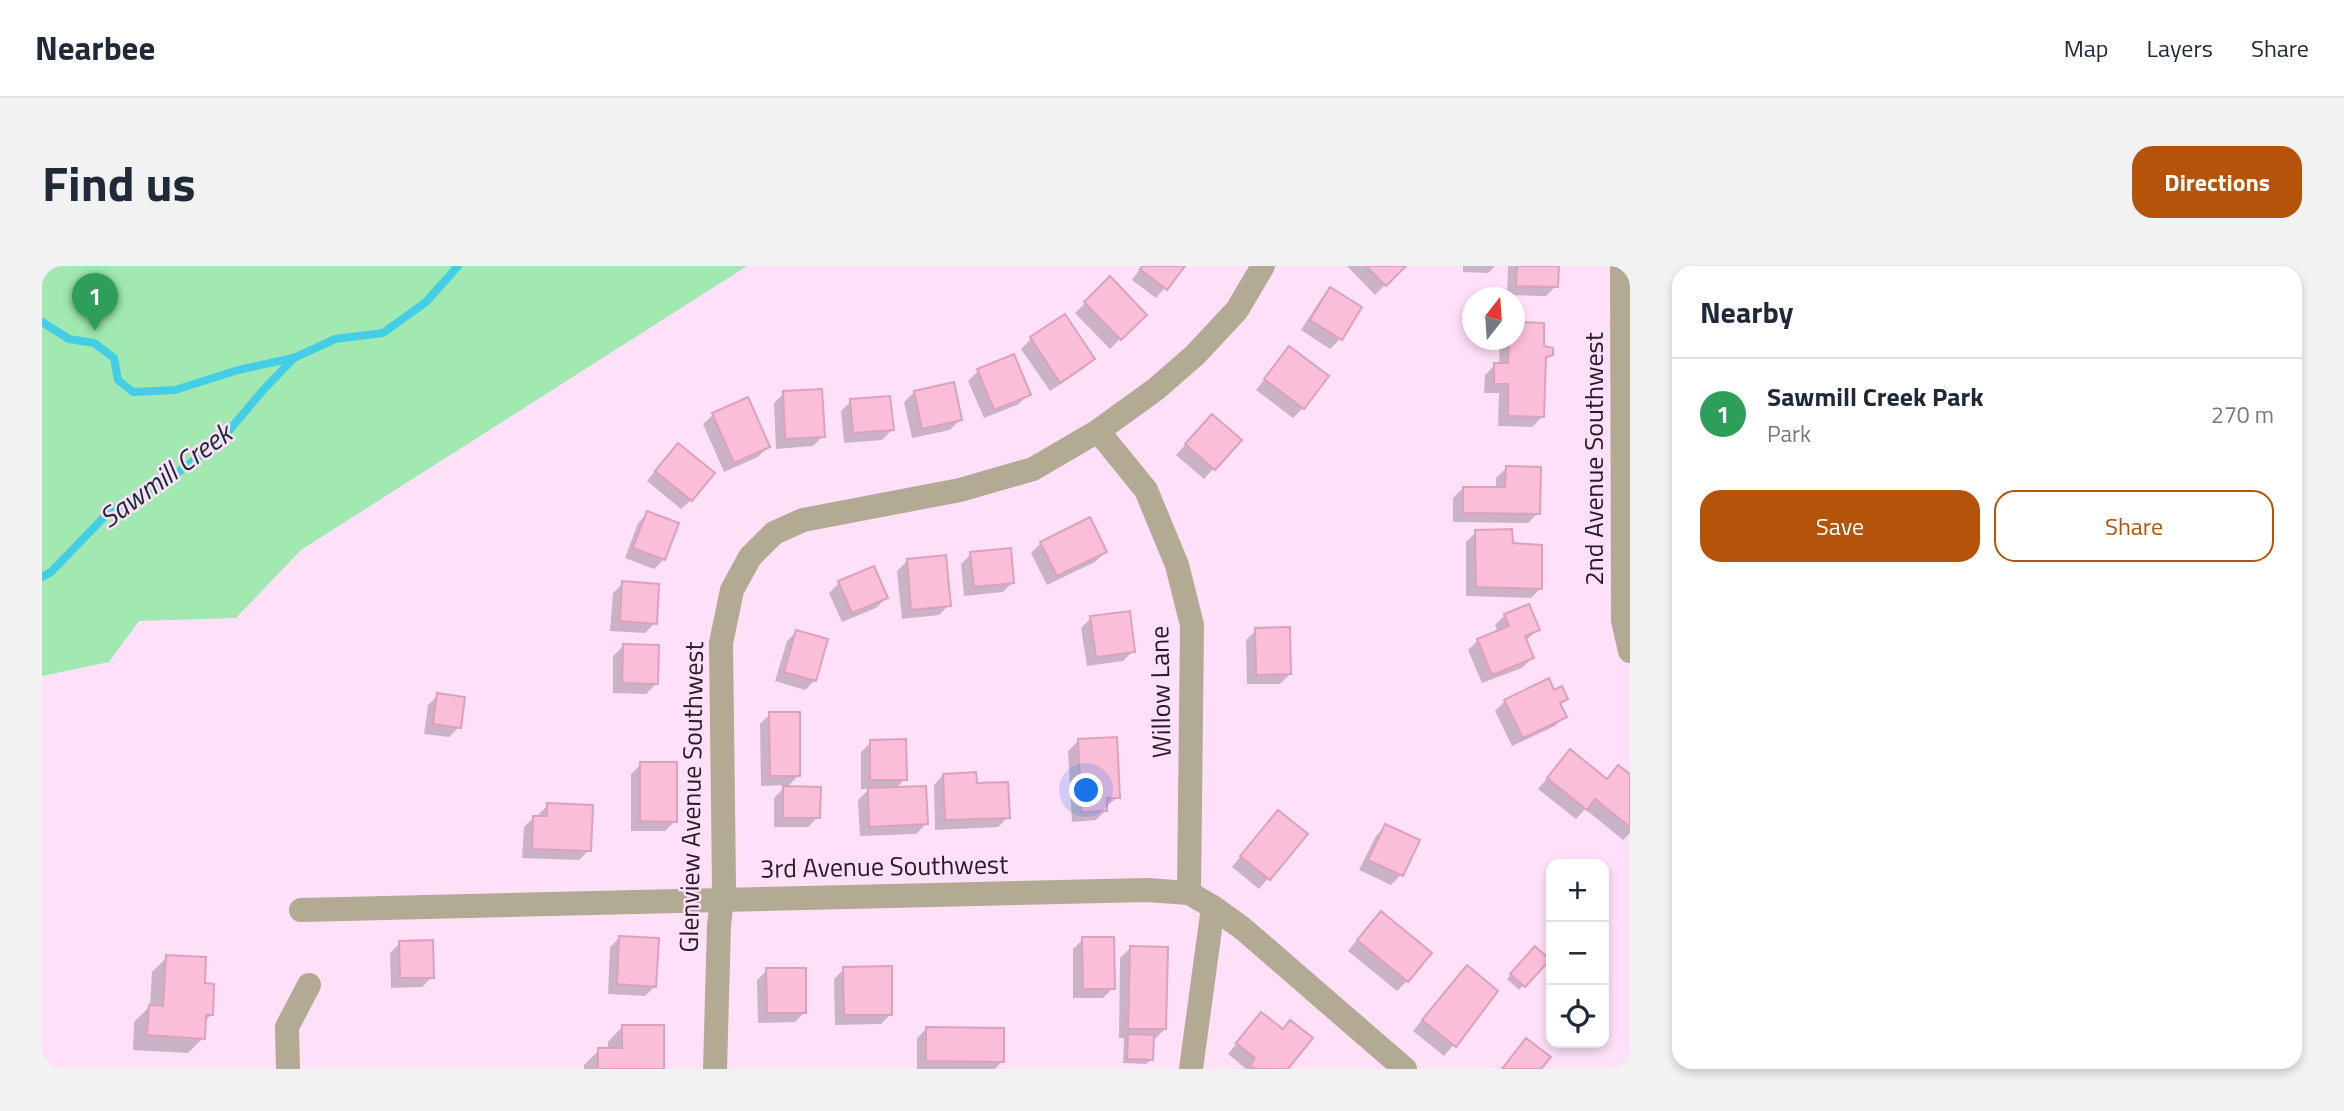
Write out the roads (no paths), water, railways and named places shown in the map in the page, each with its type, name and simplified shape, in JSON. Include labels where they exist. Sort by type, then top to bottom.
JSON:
[{"type":"street","name":"Glenview Avenue Southwest","points":[[715,1069],[719,925],[724,885],[721,643],[732,590],[750,557],[774,533],[803,520],[960,490],[1033,469],[1098,431],[1156,389],[1195,355],[1237,310],[1263,266]]},
{"type":"street","name":"2nd Avenue Southwest","points":[[1622,266],[1623,620],[1630,651]]},
{"type":"street","name":"Willow Lane","points":[[1098,431],[1146,490],[1177,565],[1192,625],[1189,893]]},
{"type":"street","name":"3rd Avenue Southwest","points":[[301,910],[1147,890],[1189,893],[1213,906],[1241,928],[1405,1069]]},
{"type":"street","points":[[1191,1069],[1213,906]]},
{"type":"street","points":[[288,1069],[287,1027],[309,985]]},
{"type":"waterway","name":"Sawmill Creek","points":[[42,577],[51,572],[108,513],[172,477],[222,439],[294,358],[335,339],[383,333],[426,302],[458,266]]},
{"type":"waterway","points":[[42,322],[69,339],[94,343],[114,358],[118,380],[133,392],[175,390],[238,370],[293,358]]},
{"type":"place","name":"Sawmill Creek Park","points":[[95,331]]}]
